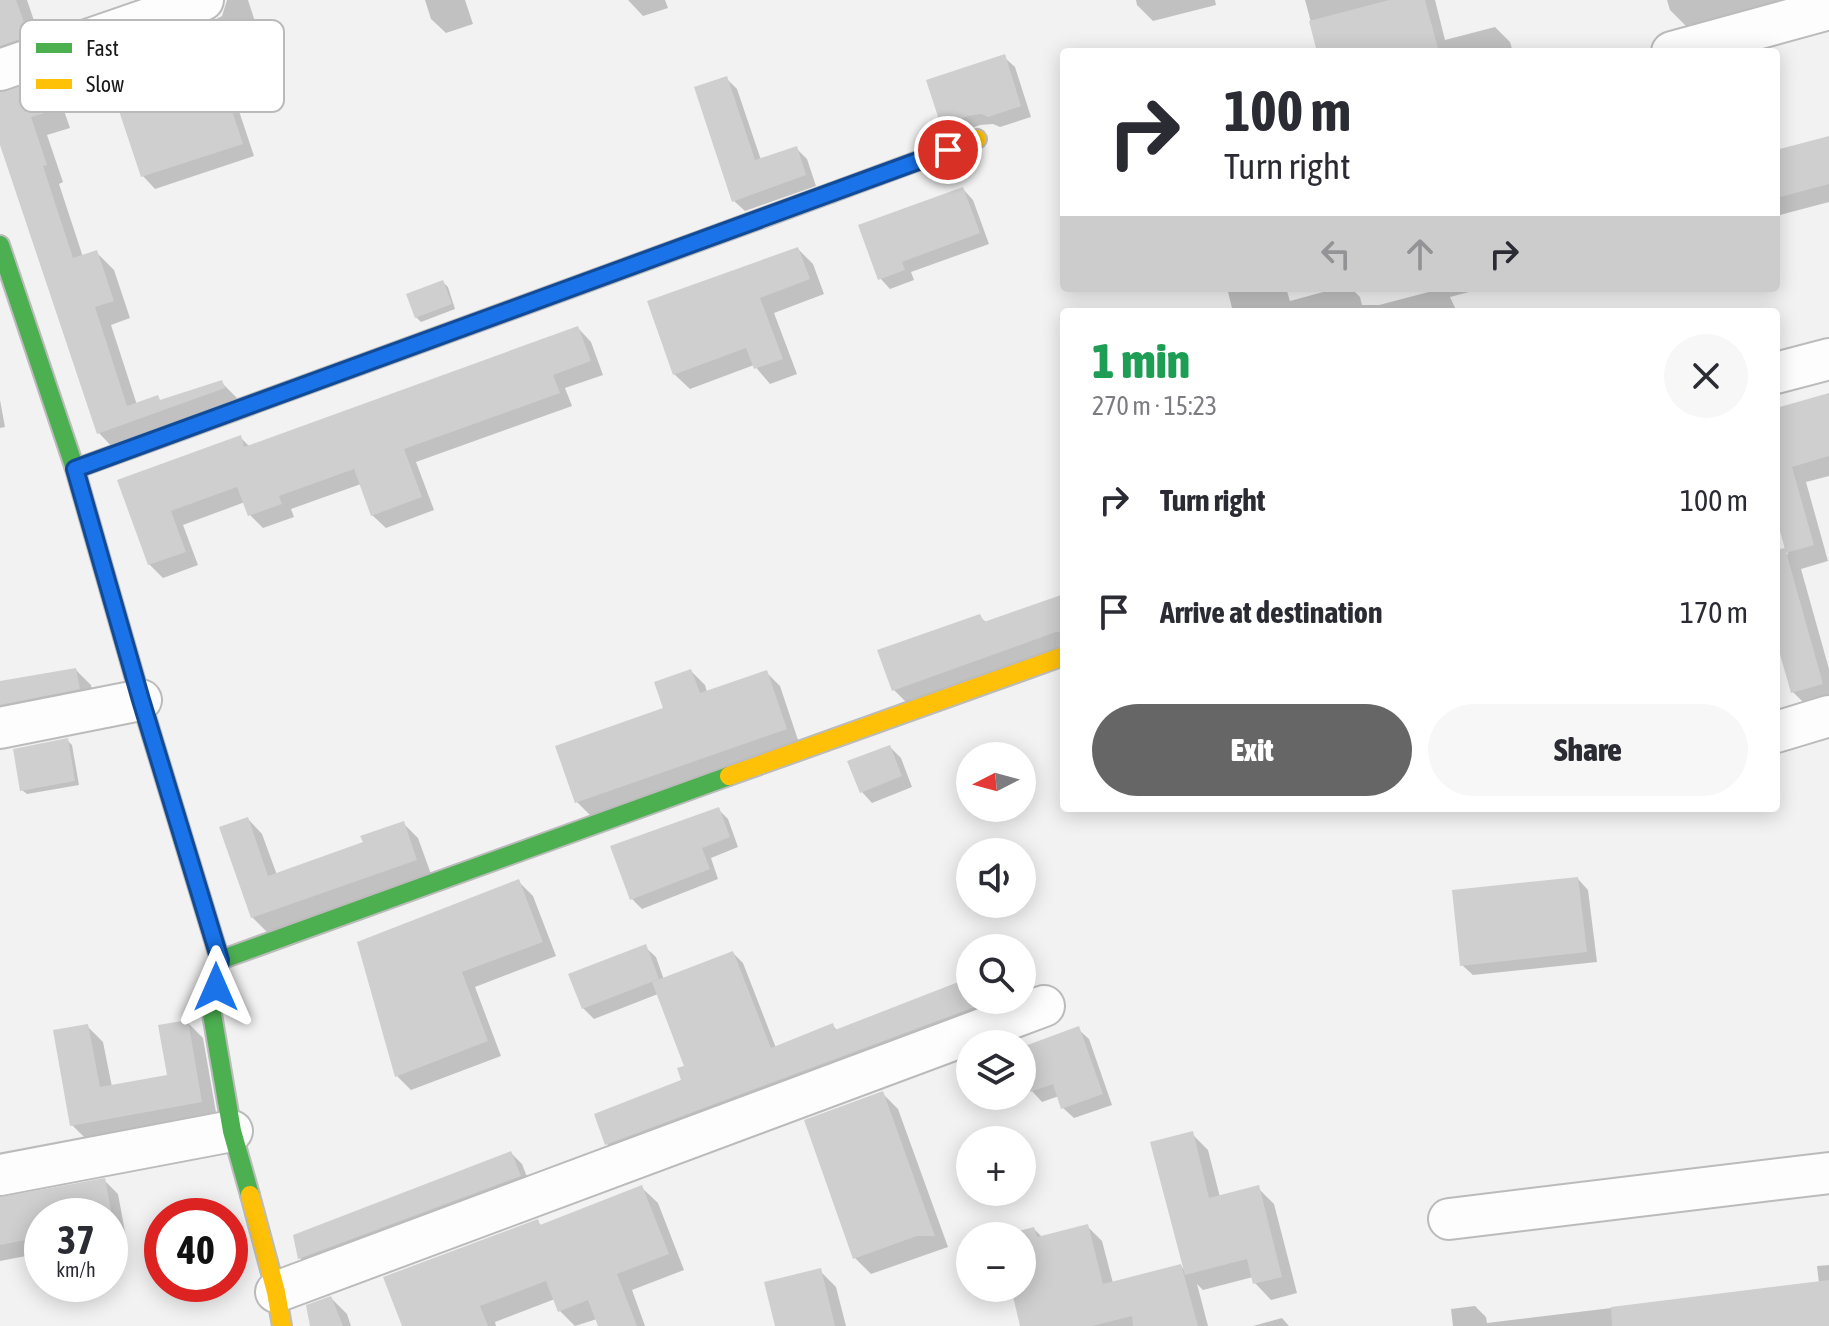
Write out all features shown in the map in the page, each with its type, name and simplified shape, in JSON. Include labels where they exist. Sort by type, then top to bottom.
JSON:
[{"type":"street","points":[[145,20],[203,0]]},
{"type":"street","points":[[1687,48],[1829,9]]},
{"type":"street","points":[[0,70],[20,63]]},
{"type":"street","points":[[75,469],[977,139]]},
{"type":"street","points":[[0,245],[10,308],[75,469],[220,960],[212,1014],[232,1131],[279,1309],[1044,1006]]},
{"type":"street","points":[[1780,372],[1829,359]]},
{"type":"street","points":[[220,960],[1060,657]]},
{"type":"street","points":[[0,728],[141,700]]},
{"type":"street","points":[[1780,731],[1829,716]]},
{"type":"street","points":[[0,1175],[232,1131]]},
{"type":"street","points":[[1449,1219],[1829,1173]]},
{"type":"building","points":[[0,0],[16,0],[23,20],[20,20],[20,39],[0,46]]},
{"type":"building","points":[[1389,0],[1425,0],[1438,48],[1316,48],[1309,21]]},
{"type":"building","points":[[1005,54],[1021,106],[988,117],[981,114],[968,116],[941,126],[926,80]]},
{"type":"building","points":[[727,76],[755,160],[797,146],[806,175],[732,202],[694,87]]},
{"type":"building","points":[[20,86],[20,112],[47,112],[31,117],[47,165],[43,166],[73,258],[97,250],[114,301],[95,307],[127,406],[158,395],[160,400],[222,380],[225,388],[97,434],[0,145],[0,92]]},
{"type":"building","points":[[119,112],[232,112],[243,144],[141,177]]},
{"type":"building","points":[[1829,136],[1829,184],[1780,197],[1780,149]]},
{"type":"building","points":[[963,187],[980,233],[902,262],[905,270],[878,280],[858,225]]},
{"type":"building","points":[[798,247],[810,279],[760,298],[783,359],[754,369],[746,348],[673,375],[647,301]]},
{"type":"building","points":[[443,280],[452,304],[415,318],[406,294]]},
{"type":"building","points":[[578,326],[591,361],[553,375],[560,393],[404,449],[422,497],[371,516],[354,469],[279,496],[282,504],[248,516],[237,487],[171,511],[186,552],[148,565],[117,480],[241,435],[244,447]]},
{"type":"building","points":[[1829,393],[1829,456],[1792,467],[1814,545],[1786,553],[1780,531],[1780,407]]},
{"type":"building","points":[[1785,548],[1823,684],[1791,693],[1780,654],[1780,549]]},
{"type":"building","points":[[1060,595],[1060,632],[892,691],[877,650],[980,614],[984,622]]},
{"type":"building","points":[[76,668],[80,689],[0,705],[0,681]]},
{"type":"building","points":[[691,669],[700,693],[767,670],[787,729],[575,803],[555,746],[663,708],[654,682]]},
{"type":"building","points":[[68,738],[75,781],[20,791],[13,749]]},
{"type":"building","points":[[890,745],[902,776],[860,793],[847,761]]},
{"type":"building","points":[[719,807],[730,837],[702,848],[710,869],[630,900],[610,846]]},
{"type":"building","points":[[248,817],[268,876],[363,842],[360,836],[404,821],[417,860],[251,918],[219,827]]},
{"type":"building","points":[[1578,877],[1587,952],[1460,966],[1452,890]]},
{"type":"building","points":[[519,879],[543,942],[462,972],[488,1041],[395,1077],[357,942]]},
{"type":"building","points":[[646,944],[659,979],[582,1009],[568,974]]},
{"type":"building","points":[[733,951],[771,1048],[833,1023],[835,1030],[956,983],[956,1014],[605,1145],[594,1114],[681,1080],[677,1068],[684,1066],[652,982]]},
{"type":"building","points":[[188,1020],[202,1102],[70,1126],[53,1030],[88,1024],[100,1087],[167,1075],[158,1025]]},
{"type":"building","points":[[1079,1026],[1103,1094],[1061,1109],[1053,1084],[1036,1090],[1036,1042]]},
{"type":"building","points":[[883,1091],[935,1236],[917,1236],[853,1259],[804,1120]]},
{"type":"building","points":[[1193,1131],[1209,1198],[1259,1185],[1282,1277],[1253,1284],[1247,1259],[1185,1275],[1150,1142]]},
{"type":"building","points":[[511,1151],[521,1176],[298,1259],[293,1235]]},
{"type":"building","points":[[105,1178],[109,1198],[24,1198],[24,1240],[0,1245],[0,1197]]},
{"type":"building","points":[[642,1185],[669,1254],[617,1274],[637,1326],[598,1326],[588,1300],[558,1312],[546,1281],[480,1306],[488,1326],[402,1326],[383,1277],[538,1219],[540,1225]]},
{"type":"building","points":[[1088,1224],[1103,1284],[1181,1264],[1198,1326],[1133,1326],[1132,1316],[1092,1326],[1020,1326],[1014,1302],[1036,1302],[1036,1234],[1037,1237]]},
{"type":"building","points":[[821,1268],[835,1326],[775,1326],[764,1282]]},
{"type":"building","points":[[1829,1280],[1829,1326],[1612,1326],[1611,1307]]},
{"type":"building","points":[[331,1296],[343,1326],[310,1326],[306,1305]]},
{"type":"traffic: fast","points":[[75,469],[831,193]]},
{"type":"traffic: fast","points":[[0,245],[75,469],[220,960],[212,1014],[232,1131],[250,1195]]},
{"type":"traffic: fast","points":[[220,960],[729,776]]},
{"type":"traffic: slow","points":[[831,193],[977,139]]},
{"type":"traffic: slow","points":[[729,776],[1060,657]]},
{"type":"traffic: slow","points":[[250,1195],[282,1326]]},
{"type":"route","points":[[216,987],[220,960],[75,469],[948,150]]}]
